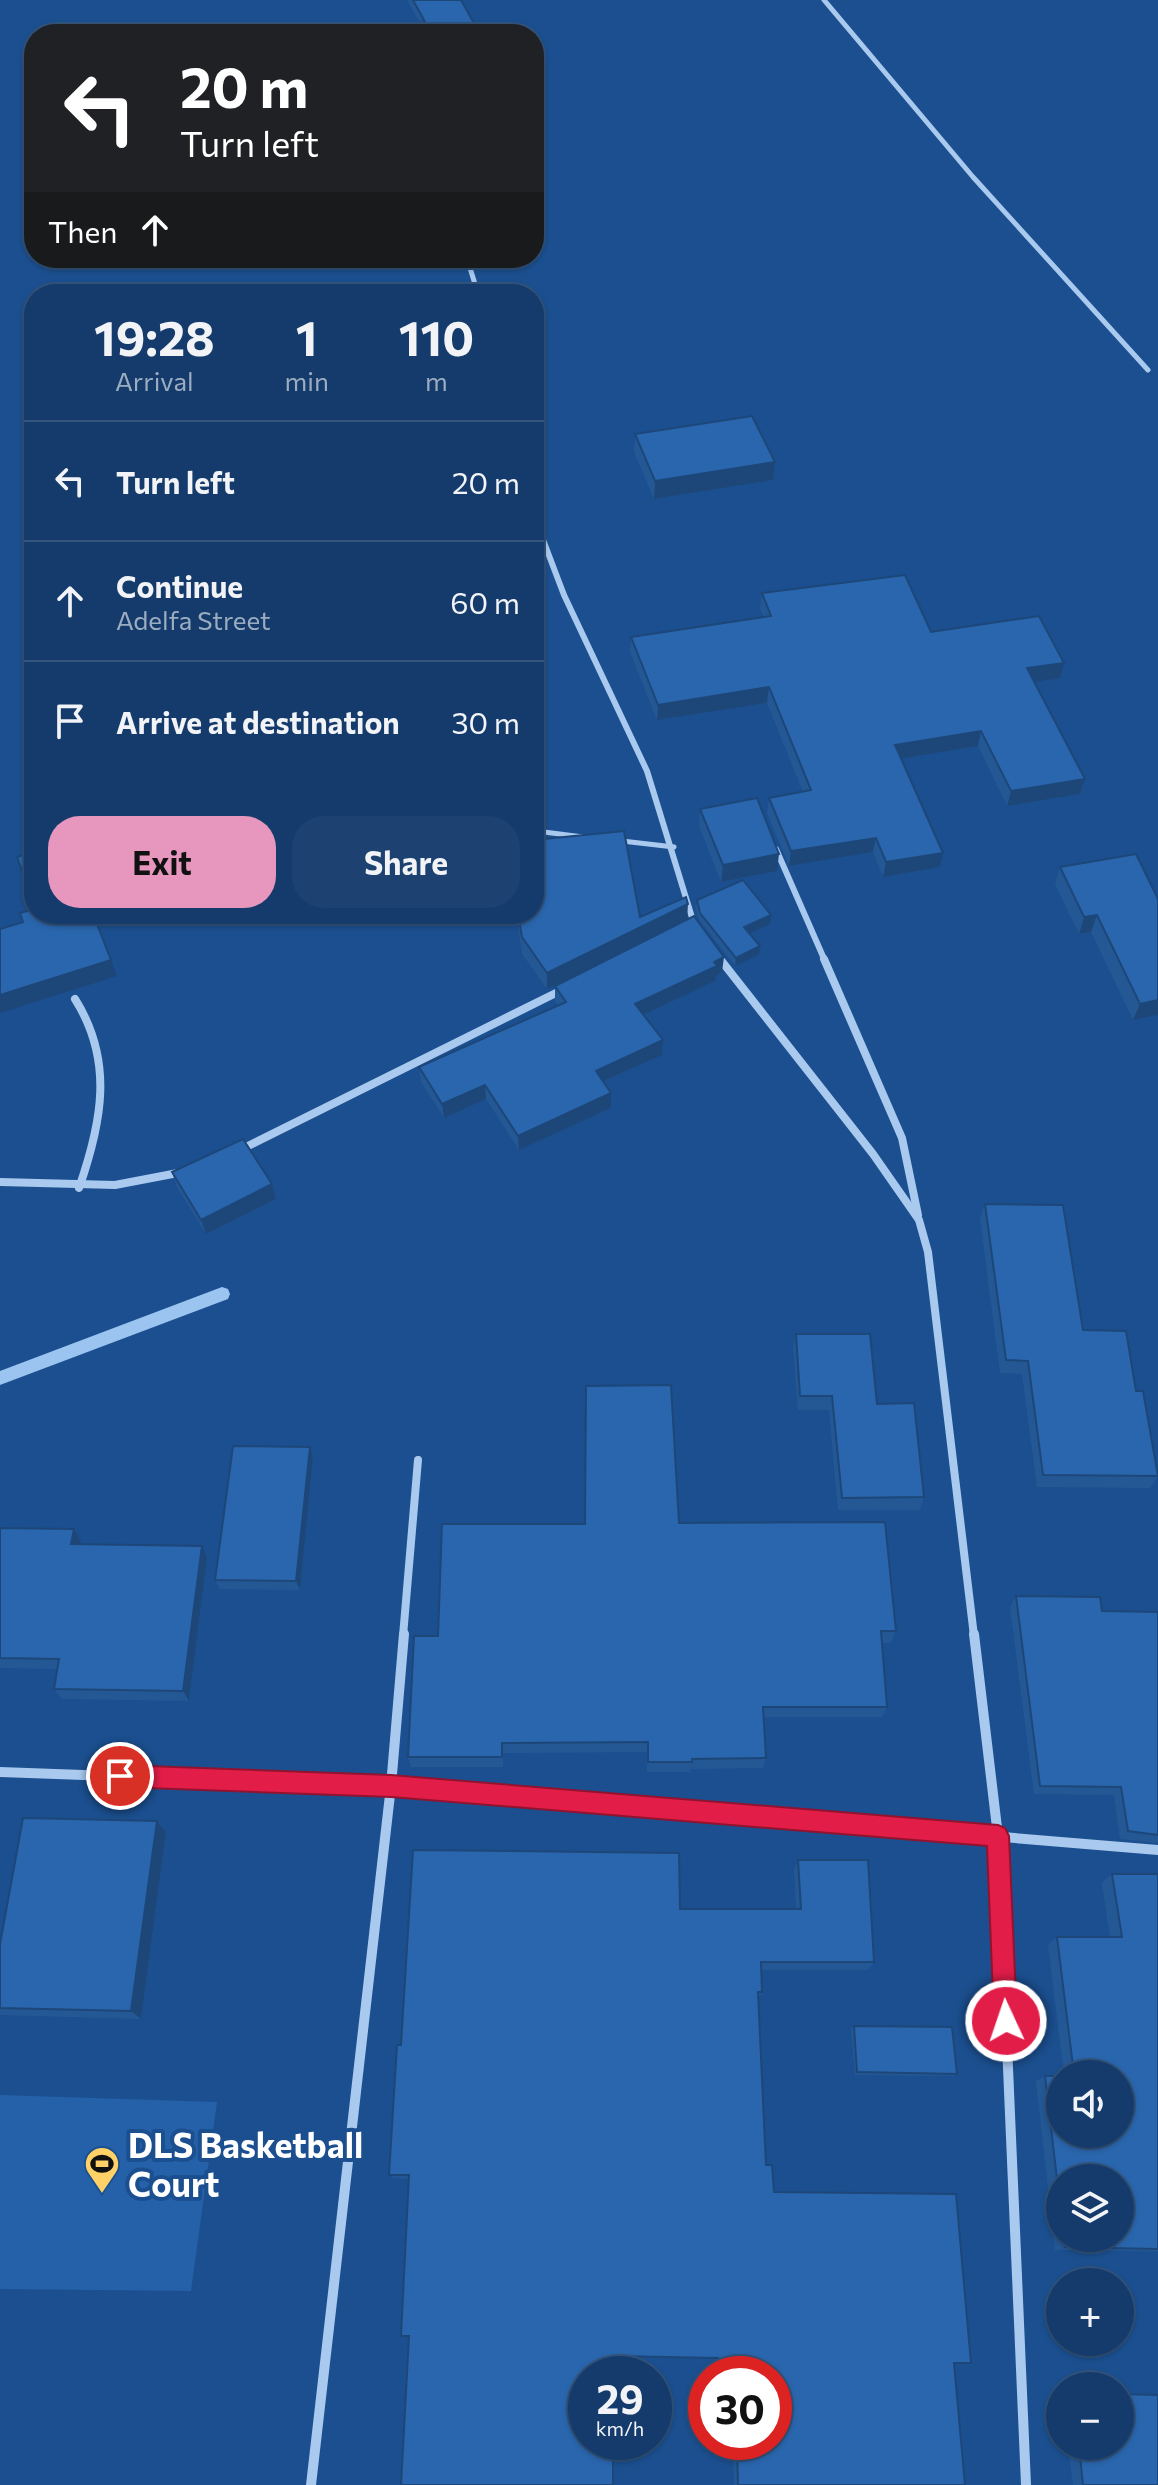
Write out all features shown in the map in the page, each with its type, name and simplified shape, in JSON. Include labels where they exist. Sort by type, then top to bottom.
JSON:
[{"type":"street","points":[[824,0],[973,177],[1148,370]]},
{"type":"street","points":[[544,542],[565,596],[628,725],[674,847],[694,924],[702,935]]},
{"type":"street","points":[[774,845],[902,1138],[928,1252],[998,1836],[1026,2485]]},
{"type":"street","points":[[680,931],[694,924]]},
{"type":"street","points":[[710,946],[873,1154],[919,1220]]},
{"type":"street","points":[[233,1154],[568,987]]},
{"type":"street","points":[[75,999],[93,1029],[99,1056],[100,1102],[93,1149],[79,1188]]},
{"type":"street","points":[[0,1182],[79,1188],[133,1184],[190,1170]]},
{"type":"street","points":[[311,2485],[391,1786],[418,1460]]},
{"type":"street","points":[[0,1772],[391,1786],[1158,1850]]},
{"type":"lane","points":[[544,832],[587,837]]},
{"type":"lane","points":[[616,840],[674,847]]},
{"type":"shaded area","name":"DLS Basketball Court","points":[[0,2095],[217,2102],[191,2291],[0,2289]]},
{"type":"building","points":[[413,0],[461,0],[474,24],[412,24],[425,22]]},
{"type":"building","points":[[752,416],[775,462],[655,481],[635,434]]},
{"type":"building","points":[[905,575],[931,632],[1039,616],[1064,663],[1027,668],[1085,779],[1011,791],[981,731],[895,745],[943,853],[886,862],[876,838],[791,851],[769,798],[811,790],[769,687],[658,705],[631,637],[771,616],[762,593]]},
{"type":"building","points":[[757,798],[779,854],[723,865],[700,809]]},
{"type":"building","points":[[624,831],[640,917],[686,897],[688,904],[547,973],[522,937],[520,924],[544,924],[544,839]]},
{"type":"building","points":[[1136,854],[1158,899],[1158,1000],[1140,1004],[1097,915],[1084,917],[1060,867]]},
{"type":"building","points":[[24,855],[24,876],[17,857]]},
{"type":"building","points":[[743,880],[771,915],[744,927],[760,946],[736,958],[700,913],[697,900]]},
{"type":"building","points":[[24,912],[24,924],[97,924],[111,960],[0,995],[0,929],[23,922],[20,913]]},
{"type":"building","points":[[694,916],[724,957],[714,962],[717,966],[635,1004],[663,1040],[596,1071],[611,1093],[518,1136],[485,1085],[442,1104],[419,1067],[566,1002],[555,986]]},
{"type":"building","points":[[243,1139],[272,1184],[201,1220],[172,1172]]},
{"type":"building","points":[[985,1204],[1063,1205],[1083,1330],[1126,1331],[1136,1391],[1143,1391],[1158,1476],[1043,1475],[1028,1361],[1006,1360]]},
{"type":"building","points":[[796,1334],[870,1334],[877,1404],[914,1403],[924,1497],[842,1498],[832,1396],[800,1396]]},
{"type":"building","points":[[671,1385],[679,1523],[885,1522],[896,1631],[881,1631],[887,1707],[763,1707],[766,1758],[648,1762],[648,1742],[502,1743],[502,1757],[408,1757],[414,1636],[438,1636],[442,1524],[585,1524],[586,1386]]},
{"type":"building","points":[[233,1446],[310,1447],[296,1581],[215,1580]]},
{"type":"building","points":[[0,1528],[74,1529],[71,1544],[202,1546],[183,1691],[54,1689],[59,1659],[0,1658]]},
{"type":"building","points":[[1016,1596],[1100,1597],[1102,1611],[1158,1612],[1158,1835],[1128,1831],[1121,1787],[1040,1786]]},
{"type":"building","points":[[23,1818],[157,1821],[131,2011],[0,2008],[0,1944]]},
{"type":"building","points":[[413,1850],[679,1853],[680,1909],[801,1909],[798,1860],[868,1860],[874,1962],[761,1962],[762,1992],[758,1992],[766,2165],[772,2165],[774,2192],[956,2194],[971,2363],[954,2363],[965,2485],[738,2485],[737,2460],[792,2460],[792,2356],[568,2356],[568,2460],[613,2460],[613,2485],[401,2485],[409,2336],[401,2336],[409,2175],[389,2175],[397,2045],[401,2045]]},
{"type":"building","points":[[1112,1874],[1158,1874],[1158,2249],[1134,2248],[1134,2164],[1055,2164],[1053,2148],[1134,2148],[1134,2060],[1072,2060],[1057,1937],[1122,1937]]},
{"type":"building","points":[[854,2026],[952,2027],[957,2074],[857,2072]]},
{"type":"building","points":[[1134,2394],[1158,2395],[1158,2485],[1083,2485],[1080,2460],[1134,2460]]},
{"type":"waterway","points":[[0,1378],[222,1294]]},
{"type":"place","name":"DLS Basketball Court","points":[[102,2195]]},
{"type":"route","points":[[120,1776],[391,1786],[998,1836],[1006,2021]]}]
